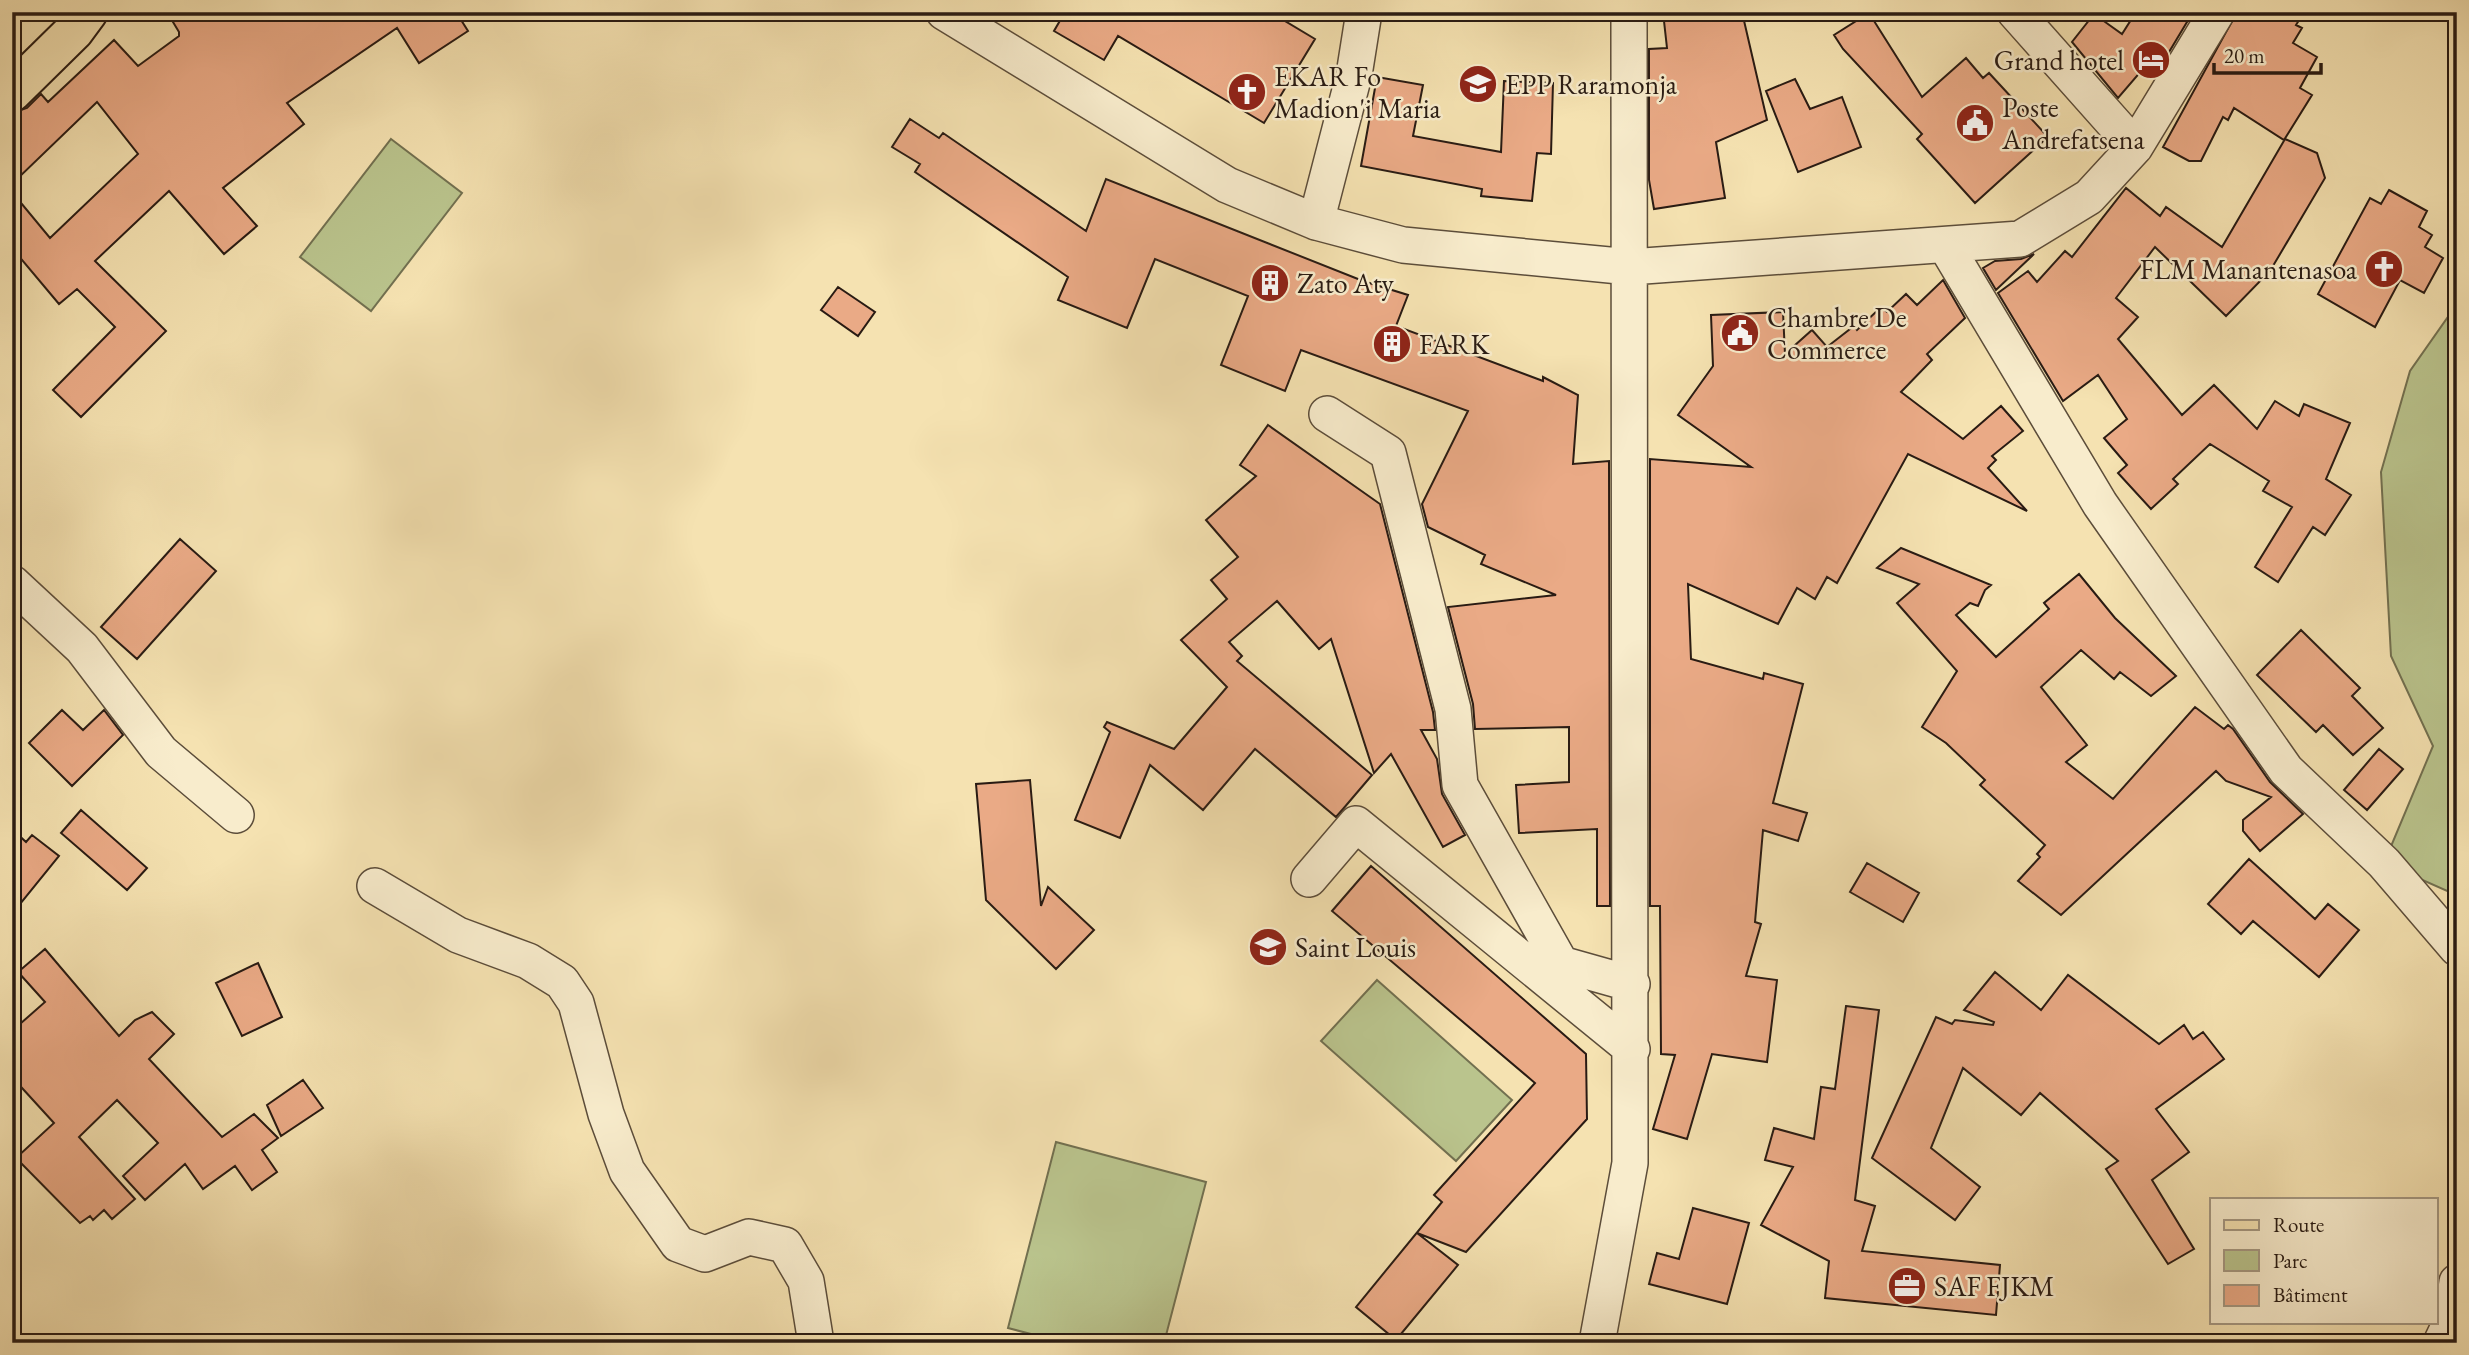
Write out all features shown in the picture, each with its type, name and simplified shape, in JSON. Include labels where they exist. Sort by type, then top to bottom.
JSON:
[{"type":"main road","points":[[12,92],[81,22]]},
{"type":"street","points":[[81,22],[110,12]]},
{"type":"street","points":[[944,12],[1227,185],[1316,222],[1403,245],[1630,267],[2020,239],[2089,197],[2135,147],[2217,12]]},
{"type":"street","points":[[1316,222],[1354,75],[1364,12]]},
{"type":"street","points":[[1597,1343],[1630,1163],[1632,984],[1629,12]]},
{"type":"street","points":[[2015,12],[2135,147]]},
{"type":"street","points":[[1946,246],[2100,504],[2286,770],[2384,863],[2457,948]]},
{"type":"street","points":[[1327,414],[1388,453],[1453,709],[1460,785],[1561,964],[1632,984]]},
{"type":"street","points":[[12,583],[82,648],[161,752],[236,815]]},
{"type":"street","points":[[1309,879],[1356,824],[1632,1049]]},
{"type":"street","points":[[375,886],[458,935],[528,961],[562,982],[576,1003],[606,1114],[627,1171],[678,1244],[705,1254],[750,1237],[785,1245],[806,1281],[816,1343]]},
{"type":"street","points":[[2441,1343],[2451,1322],[2457,1282]]},
{"type":"green space","points":[[391,139],[462,193],[371,311],[300,257]]},
{"type":"green space","points":[[2457,304],[2457,900],[2452,893],[2384,863],[2433,746],[2391,656],[2381,472],[2410,371]]},
{"type":"green space","points":[[1377,980],[1512,1100],[1456,1161],[1321,1041]]},
{"type":"green space","points":[[1056,1142],[1206,1182],[1164,1343],[1065,1343],[1008,1328]]},
{"type":"building","points":[[167,12],[456,12],[468,31],[419,63],[397,28],[287,103],[304,124],[223,188],[257,226],[224,254],[169,191],[95,261],[166,331],[81,417],[53,390],[115,327],[77,289],[59,304],[12,248],[12,192],[50,238],[138,154],[97,102],[12,184],[12,113],[27,108],[41,94],[48,102],[114,40],[138,66],[179,36]]},
{"type":"building","name":"EKAR Fo Madion'i Maria","points":[[1065,12],[1270,12],[1315,39],[1264,123],[1118,36],[1104,60],[1054,31]]},
{"type":"building","points":[[1663,12],[1742,12],[1767,120],[1716,142],[1725,198],[1654,209],[1649,180],[1649,49],[1667,48]]},
{"type":"building","points":[[2136,12],[2193,12],[2163,62],[2154,56],[2118,98],[2072,42],[2094,14],[2122,34]]},
{"type":"building","points":[[2237,12],[2304,12],[2296,25],[2302,28],[2293,43],[2317,57],[2300,88],[2312,95],[2284,140],[2234,108],[2228,120],[2223,117],[2201,161],[2189,161],[2163,147]]},
{"type":"building","name":"Poste Andrefatsena","points":[[1869,13],[1922,97],[1966,58],[1983,78],[1989,73],[2048,137],[1975,203],[1917,139],[1922,134],[1843,49],[1834,35]]},
{"type":"building","points":[[1377,77],[1423,85],[1413,136],[1501,152],[1504,81],[1553,83],[1551,154],[1537,153],[1532,201],[1481,196],[1482,189],[1361,166]]},
{"type":"building","points":[[1795,79],[1810,109],[1842,97],[1861,147],[1798,172],[1766,91]]},
{"type":"building","points":[[910,119],[939,138],[943,133],[1086,231],[1106,179],[1363,281],[1408,295],[1396,326],[1543,381],[1543,377],[1578,395],[1573,464],[1609,461],[1610,906],[1597,906],[1597,829],[1519,833],[1516,785],[1569,782],[1569,727],[1475,729],[1473,704],[1448,607],[1556,595],[1481,564],[1485,555],[1428,527],[1422,504],[1468,411],[1301,350],[1285,391],[1221,365],[1248,296],[1155,259],[1127,328],[1058,300],[1068,277],[915,172],[920,164],[892,147]]},
{"type":"building","points":[[2285,139],[2317,153],[2325,178],[2270,271],[2226,316],[2155,247],[2116,298],[2138,317],[2118,339],[2182,415],[2214,385],[2257,429],[2275,401],[2299,416],[2304,404],[2350,423],[2326,479],[2351,495],[2325,535],[2313,527],[2278,582],[2255,567],[2292,507],[2263,491],[2269,481],[2210,444],[2173,479],[2178,484],[2151,509],[2118,473],[2127,465],[2104,438],[2127,419],[2098,375],[2063,401],[1998,293],[2028,271],[2037,282],[2065,251],[2072,257],[2126,188],[2160,216],[2166,207],[2222,247]]},
{"type":"building","name":"FLM Manantenasoa","points":[[2389,190],[2427,211],[2419,227],[2432,235],[2425,247],[2443,258],[2424,293],[2400,280],[2375,327],[2318,294],[2370,198],[2381,204]]},
{"type":"building","points":[[2034,254],[1996,290],[1983,268],[1995,261],[2021,259]]},
{"type":"building","points":[[1943,280],[1965,318],[1927,354],[1932,360],[1901,392],[1963,439],[2001,406],[2023,431],[1992,456],[1996,460],[1988,468],[2027,511],[1908,454],[1837,583],[1827,577],[1815,599],[1797,588],[1778,624],[1688,584],[1691,659],[1763,679],[1764,673],[1803,684],[1773,803],[1807,813],[1798,841],[1763,830],[1755,922],[1761,924],[1746,976],[1777,980],[1767,1062],[1712,1054],[1687,1139],[1653,1129],[1675,1055],[1661,1054],[1660,906],[1650,906],[1650,459],[1751,467],[1678,415],[1713,366],[1711,315],[1783,312],[1785,354],[1812,330],[1827,347],[1854,326],[1857,330],[1881,307],[1887,312],[1906,294],[1917,305]]},
{"type":"building","points":[[838,287],[875,312],[858,336],[821,310]]},
{"type":"building","points":[[1268,425],[1380,504],[1433,712],[1435,730],[1421,730],[1437,759],[1442,794],[1465,835],[1443,847],[1391,754],[1374,773],[1331,639],[1319,649],[1277,601],[1229,642],[1242,656],[1237,661],[1372,775],[1336,817],[1255,749],[1203,810],[1150,765],[1120,838],[1075,820],[1110,732],[1104,727],[1107,722],[1174,749],[1227,687],[1181,640],[1227,599],[1211,580],[1238,557],[1206,520],[1256,476],[1240,465]]},
{"type":"building","points":[[180,539],[216,571],[137,659],[101,627]]},
{"type":"building","points":[[1901,548],[1991,585],[1985,590],[1978,606],[1970,603],[1956,615],[1996,657],[2049,609],[2044,603],[2079,574],[2115,618],[2176,676],[2151,696],[2120,672],[2114,679],[2081,650],[2041,687],[2087,745],[2066,762],[2113,799],[2195,707],[2224,729],[2228,725],[2233,729],[2270,782],[2303,814],[2260,851],[2243,831],[2243,820],[2271,797],[2226,781],[2216,771],[2061,915],[2018,881],[2040,857],[2037,854],[2045,845],[1980,785],[1985,780],[1946,743],[1922,727],[1957,671],[1897,603],[1919,584],[1877,568]]},
{"type":"building","points":[[2301,630],[2360,688],[2352,696],[2383,728],[2353,755],[2323,725],[2316,732],[2257,675]]},
{"type":"building","points":[[62,710],[83,730],[104,710],[123,735],[72,786],[29,743]]},
{"type":"building","points":[[2379,749],[2403,769],[2367,810],[2344,790]]},
{"type":"building","points":[[1030,780],[1041,906],[1048,887],[1094,930],[1056,969],[986,900],[976,784]]},
{"type":"building","points":[[81,810],[147,868],[127,890],[61,833]]},
{"type":"building","points":[[12,829],[26,842],[32,835],[59,856],[12,914]]},
{"type":"building","points":[[2249,859],[2315,919],[2328,904],[2359,930],[2319,977],[2253,921],[2241,934],[2208,904]]},
{"type":"building","points":[[1867,863],[1919,893],[1903,922],[1850,892]]},
{"type":"building","points":[[1371,866],[1586,1054],[1587,1119],[1466,1252],[1417,1233],[1458,1265],[1396,1340],[1356,1307],[1442,1202],[1434,1195],[1535,1083],[1332,911]]},
{"type":"building","points":[[45,949],[119,1036],[135,1020],[152,1012],[174,1034],[149,1059],[222,1137],[254,1114],[278,1138],[262,1150],[277,1172],[252,1190],[235,1166],[203,1189],[185,1164],[145,1200],[123,1176],[158,1143],[117,1100],[79,1137],[135,1199],[112,1219],[104,1210],[93,1220],[90,1216],[80,1223],[16,1158],[54,1123],[12,1077],[12,1031],[45,1002],[18,972]]},
{"type":"building","points":[[258,963],[282,1017],[242,1036],[216,983]]},
{"type":"building","points":[[1995,972],[2041,1010],[2068,975],[2159,1044],[2184,1025],[2193,1039],[2203,1032],[2224,1059],[2156,1109],[2189,1152],[2152,1180],[2194,1249],[2168,1264],[2106,1169],[2118,1161],[2040,1093],[2021,1115],[1963,1068],[1931,1148],[1980,1187],[1955,1220],[1872,1158],[1936,1017],[1952,1024],[1955,1020],[1993,1025],[1994,1022],[1964,1010]]},
{"type":"building","points":[[1846,1006],[1879,1010],[1855,1200],[1875,1206],[1862,1251],[2000,1265],[1996,1315],[1825,1298],[1829,1261],[1761,1225],[1793,1167],[1765,1160],[1774,1128],[1814,1139],[1821,1087],[1835,1089]]},
{"type":"building","points":[[303,1080],[323,1108],[281,1136],[267,1105]]},
{"type":"building","points":[[1693,1208],[1749,1223],[1727,1304],[1649,1284],[1657,1253],[1679,1259]]},
{"type":"place","name":"Grand hotel","points":[[2151,60]]},
{"type":"place","name":"EPP Raramonja","points":[[1478,84]]},
{"type":"place","name":"EKAR Fo Madion'i Maria","points":[[1247,92]]},
{"type":"place","name":"Poste Andrefatsena","points":[[1975,123]]},
{"type":"place","name":"FLM Manantenasoa","points":[[2384,269]]},
{"type":"place","name":"Zato Aty","points":[[1270,283]]},
{"type":"place","name":"Chambre De Commerce","points":[[1740,333]]},
{"type":"place","name":"FARK","points":[[1392,344]]},
{"type":"place","name":"Saint Louis","points":[[1268,947]]},
{"type":"place","name":"SAF FJKM","points":[[1907,1286]]}]
